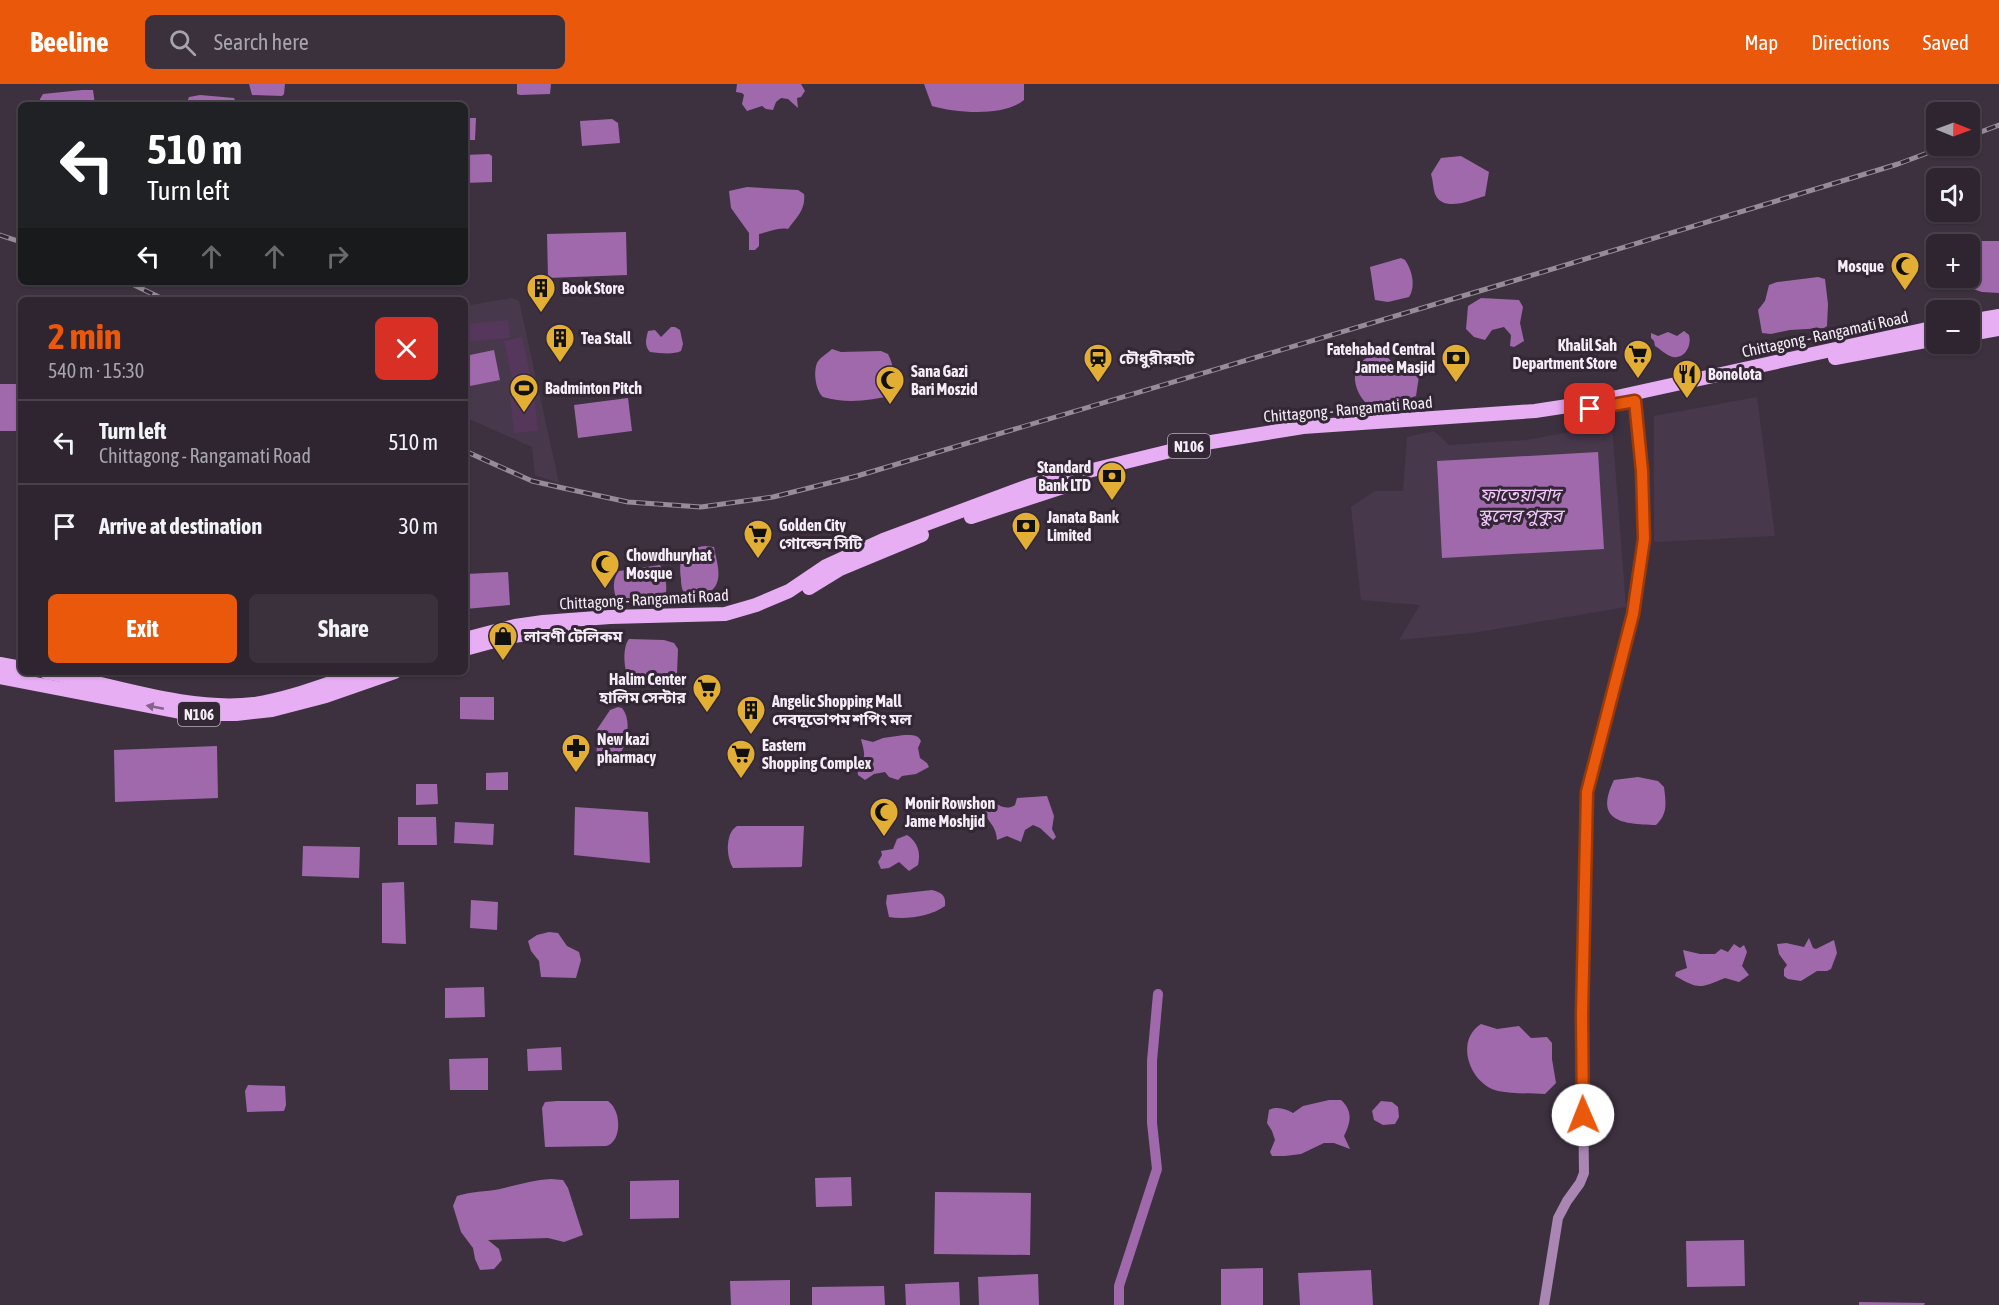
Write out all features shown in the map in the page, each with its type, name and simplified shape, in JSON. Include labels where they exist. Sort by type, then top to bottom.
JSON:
[{"type":"highway","points":[[1980,319],[1999,316]]},
{"type":"highway","name":"Chittagong - Rangamati Road","points":[[468,638],[514,626],[543,622],[610,617],[725,614],[756,605],[789,591],[826,566],[883,540],[1031,485],[1199,444],[1302,427],[1535,411],[1594,402],[1926,329]]},
{"type":"highway","points":[[1980,332],[1999,329]]},
{"type":"highway","name":"Chittagong - Rangamati Road","points":[[468,648],[513,636],[557,630],[596,626],[720,623],[734,620],[761,611],[840,569],[936,529],[1100,475],[1184,457],[1265,440],[1568,413],[1635,401],[1860,352],[1926,341]]},
{"type":"highway","points":[[0,664],[18,667]]},
{"type":"highway","name":"N106","points":[[59,675],[124,690],[236,710],[353,675]]},
{"type":"highway","name":"N106","points":[[0,677],[190,714],[272,710],[326,696],[387,675]]},
{"type":"street","points":[[1544,1305],[1558,1218],[1584,1173],[1582,1015],[1587,792],[1633,614],[1644,539],[1642,471],[1635,401]]},
{"type":"shaded area","points":[[512,298],[519,301],[559,483],[535,475],[532,447],[468,418],[468,305]]},
{"type":"shaded area","points":[[508,320],[510,338],[468,342],[468,324]]},
{"type":"shaded area","points":[[522,337],[532,383],[514,387],[504,341]]},
{"type":"shaded area","name":"Badminton Pitch","points":[[534,392],[538,431],[514,433],[510,395]]},
{"type":"shaded area","points":[[1757,397],[1775,536],[1654,542],[1654,416]]},
{"type":"shaded area","points":[[1612,426],[1626,607],[1472,633],[1399,640],[1420,605],[1361,600],[1351,507],[1375,491],[1403,491],[1407,437],[1434,431],[1449,445],[1527,440]]},
{"type":"water","points":[[249,84],[285,84],[284,94],[282,96],[252,95]]},
{"type":"water","points":[[517,84],[551,84],[550,94],[520,95],[517,94]]},
{"type":"water","points":[[737,84],[801,84],[805,91],[801,97],[797,98],[798,108],[788,99],[781,98],[776,102],[773,110],[762,106],[747,111],[742,104],[744,95],[736,92]]},
{"type":"water","points":[[924,84],[1024,84],[1024,100],[1005,109],[966,112],[932,106]]},
{"type":"water","points":[[93,90],[95,102],[40,102],[43,94]]},
{"type":"water","points":[[200,95],[234,98],[236,102],[187,102],[189,97]]},
{"type":"water","points":[[468,118],[476,118],[475,140],[468,140]]},
{"type":"water","points":[[612,119],[618,123],[620,143],[582,146],[580,121]]},
{"type":"water","points":[[489,154],[492,156],[492,182],[468,183],[468,155]]},
{"type":"water","points":[[1461,156],[1489,172],[1485,196],[1458,204],[1444,203],[1435,194],[1431,174],[1441,158]]},
{"type":"water","points":[[747,187],[798,190],[804,194],[802,209],[788,229],[777,229],[759,234],[759,246],[755,250],[749,250],[749,233],[731,208],[729,191]]},
{"type":"water","points":[[626,232],[627,275],[548,278],[547,234]]},
{"type":"water","points":[[1980,241],[1999,241],[1999,293],[1982,292],[1970,288],[1980,288]]},
{"type":"water","points":[[1401,258],[1405,260],[1411,273],[1412,288],[1409,297],[1388,302],[1375,300],[1370,267]]},
{"type":"water","points":[[1818,277],[1825,279],[1828,304],[1827,326],[1771,334],[1762,333],[1758,310],[1765,301],[1769,285]]},
{"type":"water","points":[[1481,298],[1519,300],[1523,307],[1520,323],[1524,341],[1514,347],[1510,346],[1511,335],[1504,327],[1492,330],[1485,340],[1474,337],[1466,329],[1468,306]]},
{"type":"water","points":[[671,327],[680,330],[683,344],[681,351],[650,352],[646,345],[648,331],[655,330],[661,337]]},
{"type":"water","points":[[1684,331],[1689,335],[1689,343],[1684,354],[1677,357],[1668,355],[1655,346],[1651,338],[1651,333],[1658,336],[1668,332],[1677,336]]},
{"type":"water","points":[[832,349],[841,352],[881,351],[888,354],[894,374],[893,395],[858,401],[823,397],[817,386],[816,367],[820,359]]},
{"type":"water","points":[[494,350],[500,380],[470,386],[468,355]]},
{"type":"water","points":[[1368,357],[1387,357],[1393,363],[1420,362],[1426,367],[1426,371],[1419,376],[1416,396],[1390,405],[1366,403],[1358,391],[1355,379],[1358,367]]},
{"type":"water","points":[[0,384],[18,384],[18,431],[0,431]]},
{"type":"water","points":[[628,398],[632,431],[578,438],[574,405]]},
{"type":"water","name":"ফাতেয়াবাদ স্কুলের পুকুর","points":[[1598,452],[1604,549],[1442,558],[1437,461]]},
{"type":"water","points":[[705,546],[714,547],[718,567],[716,586],[696,597],[686,596],[681,583],[681,560],[692,549]]},
{"type":"water","points":[[660,565],[665,579],[666,593],[660,600],[617,600],[614,585],[619,571]]},
{"type":"water","points":[[508,572],[510,605],[468,609],[468,574]]},
{"type":"water","points":[[629,639],[664,640],[674,643],[678,649],[677,674],[661,680],[628,678],[624,658],[625,647]]},
{"type":"water","points":[[460,697],[494,697],[494,720],[460,719]]},
{"type":"water","points":[[622,708],[627,720],[627,734],[617,760],[604,765],[597,759],[596,731],[610,710]]},
{"type":"water","points":[[914,735],[920,739],[918,748],[920,758],[929,767],[916,774],[902,776],[898,780],[889,777],[885,772],[874,774],[865,780],[858,775],[864,755],[861,739],[873,742]]},
{"type":"water","points":[[217,746],[218,798],[115,802],[114,750]]},
{"type":"water","points":[[508,772],[508,790],[486,790],[486,773]]},
{"type":"water","points":[[1638,777],[1658,781],[1664,787],[1666,803],[1663,817],[1656,825],[1622,821],[1614,818],[1609,812],[1607,804],[1614,780]]},
{"type":"water","points":[[416,784],[437,784],[438,804],[416,805]]},
{"type":"water","points":[[1047,796],[1054,816],[1052,829],[1056,837],[1053,840],[1033,825],[1025,830],[1021,842],[1007,836],[997,840],[994,829],[985,814],[983,803],[991,801],[1003,807],[1009,807],[1015,805],[1017,798]]},
{"type":"water","points":[[575,807],[648,812],[650,863],[574,855]]},
{"type":"water","points":[[398,817],[436,817],[437,845],[398,845]]},
{"type":"water","points":[[455,822],[494,824],[493,845],[454,843]]},
{"type":"water","points":[[737,826],[804,826],[802,866],[733,868],[728,846],[730,834]]},
{"type":"water","points":[[907,835],[918,848],[918,865],[909,871],[899,862],[889,868],[881,869],[878,862],[882,855],[881,851],[893,849],[897,839]]},
{"type":"water","points":[[303,846],[360,847],[359,878],[302,876]]},
{"type":"water","points":[[404,882],[406,944],[382,943],[382,883]]},
{"type":"water","points":[[932,890],[943,895],[945,906],[918,916],[889,917],[887,895]]},
{"type":"water","points":[[471,900],[498,902],[497,930],[470,928]]},
{"type":"water","points":[[549,932],[558,933],[567,946],[579,952],[581,960],[576,978],[541,977],[539,961],[531,951],[528,941],[537,935]]},
{"type":"water","points":[[1809,938],[1813,948],[1816,949],[1834,940],[1837,953],[1831,969],[1817,971],[1801,981],[1788,979],[1784,976],[1784,969],[1787,965],[1779,954],[1777,944],[1786,943],[1804,947]]},
{"type":"water","points":[[1734,944],[1740,948],[1744,945],[1747,952],[1742,966],[1749,975],[1739,982],[1725,978],[1699,986],[1675,976],[1676,972],[1687,968],[1683,950],[1700,954],[1715,954],[1721,949],[1728,952]]},
{"type":"water","points":[[484,987],[485,1017],[445,1018],[445,988]]},
{"type":"water","points":[[1481,1024],[1497,1029],[1519,1026],[1531,1038],[1547,1037],[1552,1043],[1556,1083],[1545,1094],[1503,1092],[1488,1087],[1473,1071],[1467,1051],[1468,1041],[1473,1031]]},
{"type":"water","points":[[561,1047],[562,1070],[528,1071],[527,1049]]},
{"type":"water","points":[[488,1058],[488,1090],[450,1090],[449,1059]]},
{"type":"water","points":[[248,1085],[285,1086],[284,1111],[247,1112],[245,1091]]},
{"type":"water","points":[[1329,1100],[1341,1100],[1348,1108],[1349,1121],[1344,1136],[1350,1149],[1334,1143],[1324,1143],[1301,1154],[1272,1156],[1270,1152],[1275,1140],[1267,1123],[1269,1110],[1281,1108],[1293,1113],[1303,1106]]},
{"type":"water","points":[[608,1101],[614,1107],[618,1118],[617,1136],[611,1144],[606,1146],[545,1147],[542,1108],[545,1102]]},
{"type":"water","points":[[1381,1101],[1392,1102],[1398,1107],[1399,1117],[1395,1124],[1383,1125],[1374,1120],[1372,1111]]},
{"type":"water","points":[[851,1177],[852,1206],[816,1207],[815,1178]]},
{"type":"water","points":[[551,1179],[563,1180],[568,1188],[583,1235],[564,1242],[548,1238],[488,1240],[499,1249],[502,1260],[494,1269],[480,1270],[473,1248],[461,1232],[453,1206],[457,1196]]},
{"type":"water","points":[[679,1180],[679,1218],[630,1219],[630,1181]]},
{"type":"water","points":[[935,1192],[1031,1193],[1030,1255],[934,1254]]},
{"type":"water","points":[[1744,1240],[1745,1286],[1687,1287],[1686,1241]]},
{"type":"water","points":[[1263,1268],[1263,1305],[1221,1305],[1221,1269]]},
{"type":"water","points":[[1371,1270],[1373,1305],[1300,1305],[1298,1273]]},
{"type":"water","points":[[1038,1274],[1039,1305],[979,1305],[978,1277]]},
{"type":"water","points":[[790,1280],[790,1305],[731,1305],[730,1281]]},
{"type":"water","points":[[959,1282],[960,1305],[906,1305],[905,1284]]},
{"type":"water","points":[[884,1286],[885,1305],[812,1305],[812,1287]]},
{"type":"water","points":[[1859,1302],[1925,1303],[1924,1305],[1859,1305]]},
{"type":"waterway","points":[[1119,1305],[1119,1286],[1157,1169],[1152,1123],[1152,1061],[1158,994]]},
{"type":"railway","points":[[1980,132],[1999,125]]},
{"type":"railway","points":[[468,452],[532,481],[628,502],[701,507],[773,497],[857,476],[1503,284],[1926,154]]},
{"type":"railway","points":[[0,235],[18,241]]},
{"type":"railway","points":[[134,285],[159,297]]},
{"type":"place","name":"Mosque","points":[[1905,292]]},
{"type":"place","name":"Book Store","points":[[541,314]]},
{"type":"place","name":"Tea Stall","points":[[560,364]]},
{"type":"place","name":"Khalil Sah Department Store","points":[[1638,380]]},
{"type":"place","name":"চৌধুরীরহাট","points":[[1098,384]]},
{"type":"place","name":"Fatehabad Central Jamee Masjid","points":[[1456,384]]},
{"type":"place","name":"Bonolota","points":[[1687,400]]},
{"type":"place","name":"Sana Gazi Bari Moszid","points":[[890,406]]},
{"type":"place","name":"Badminton Pitch","points":[[524,414]]},
{"type":"place","name":"Standard Bank LTD","points":[[1112,502]]},
{"type":"place","name":"Janata Bank Limited","points":[[1026,552]]},
{"type":"place","name":"Golden City গোল্ডেন সিটি","points":[[758,560]]},
{"type":"place","name":"Chowdhuryhat Mosque","points":[[605,590]]},
{"type":"place","name":"লাবণী টেলিকম","points":[[503,662]]},
{"type":"place","name":"Halim Center হালিম সেন্টার","points":[[707,714]]},
{"type":"place","name":"Angelic Shopping Mall দেবদূতোপম শপিং মল","points":[[751,736]]},
{"type":"place","name":"New kazi pharmacy","points":[[576,774]]},
{"type":"place","name":"Eastern Shopping Complex","points":[[741,780]]},
{"type":"place","name":"Monir Rowshon Jame Moshjid","points":[[884,838]]},
{"type":"route","points":[[1583,1115],[1582,1015],[1587,792],[1633,614],[1644,539],[1642,471],[1635,401],[1590,409]]}]
